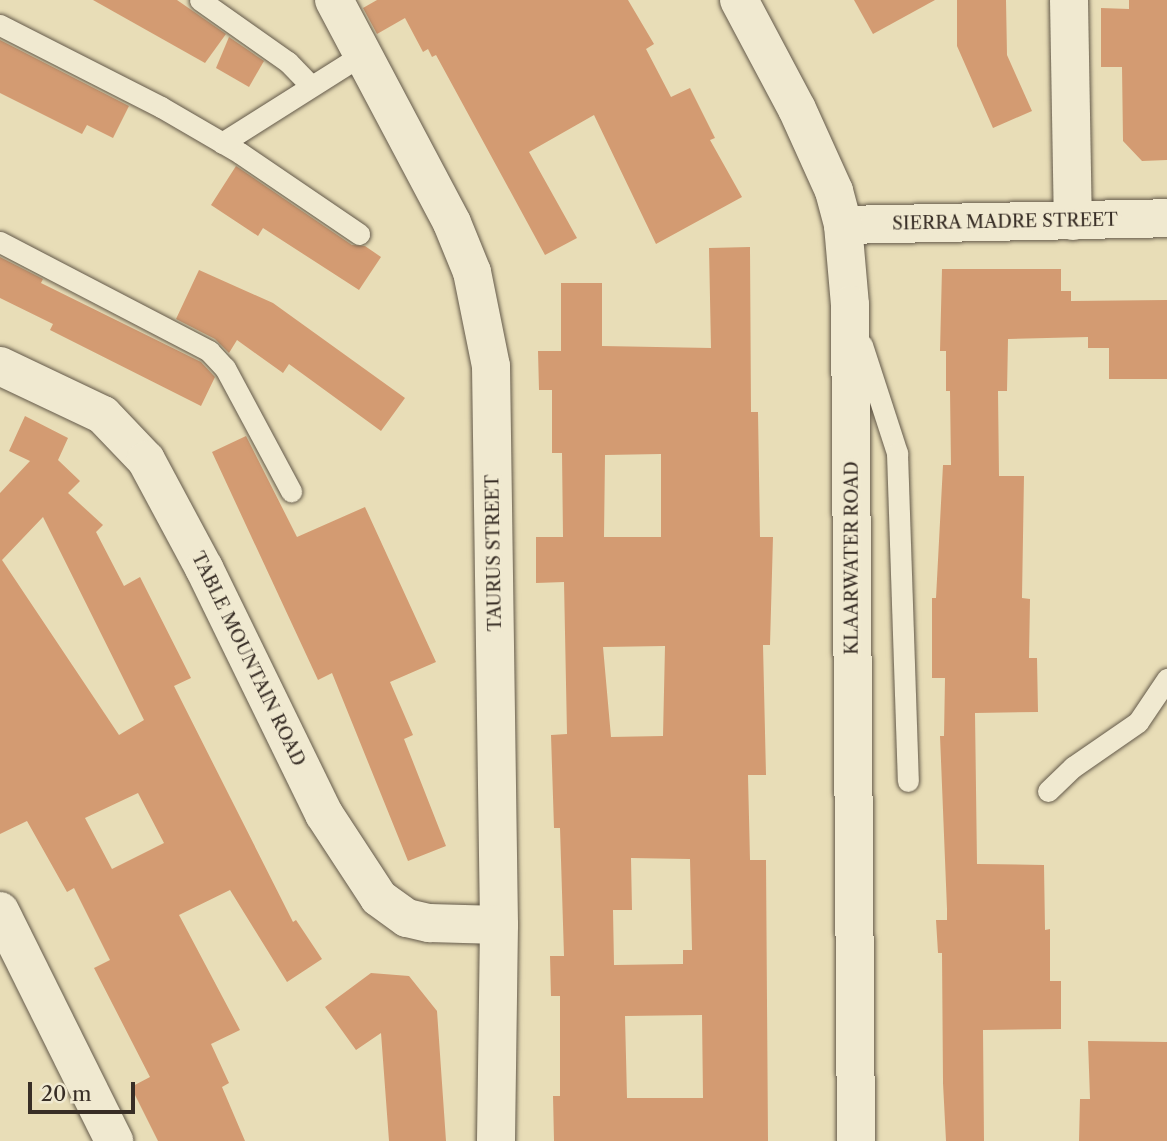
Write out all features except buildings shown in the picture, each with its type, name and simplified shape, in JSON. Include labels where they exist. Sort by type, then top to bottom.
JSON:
[{"type":"street","name":"TAURUS STREET","points":[[334,0],[452,223],[472,272],[491,366],[499,925],[496,1141]]},
{"type":"street","name":"KLAARWATER ROAD","points":[[739,0],[797,109],[834,191],[843,225],[850,304],[856,1141]]},
{"type":"street","points":[[1069,0],[1073,220]]},
{"type":"street","name":"SIERRA MADRE STREET","points":[[843,225],[1167,218]]},
{"type":"street","name":"TABLE MOUNTAIN ROAD","points":[[0,366],[103,415],[146,460],[205,568],[324,814],[354,866],[379,898],[418,920],[499,925]]},
{"type":"street","points":[[0,911],[114,1141]]},
{"type":"lane","points":[[200,0],[288,62],[311,86]]},
{"type":"lane","points":[[0,25],[222,143],[359,234]]},
{"type":"lane","points":[[222,143],[363,54]]},
{"type":"lane","points":[[0,242],[209,351],[225,369],[291,492]]},
{"type":"lane","points":[[850,304],[897,453],[908,781]]},
{"type":"lane","points":[[1048,791],[1073,767],[1138,722],[1167,679]]}]
